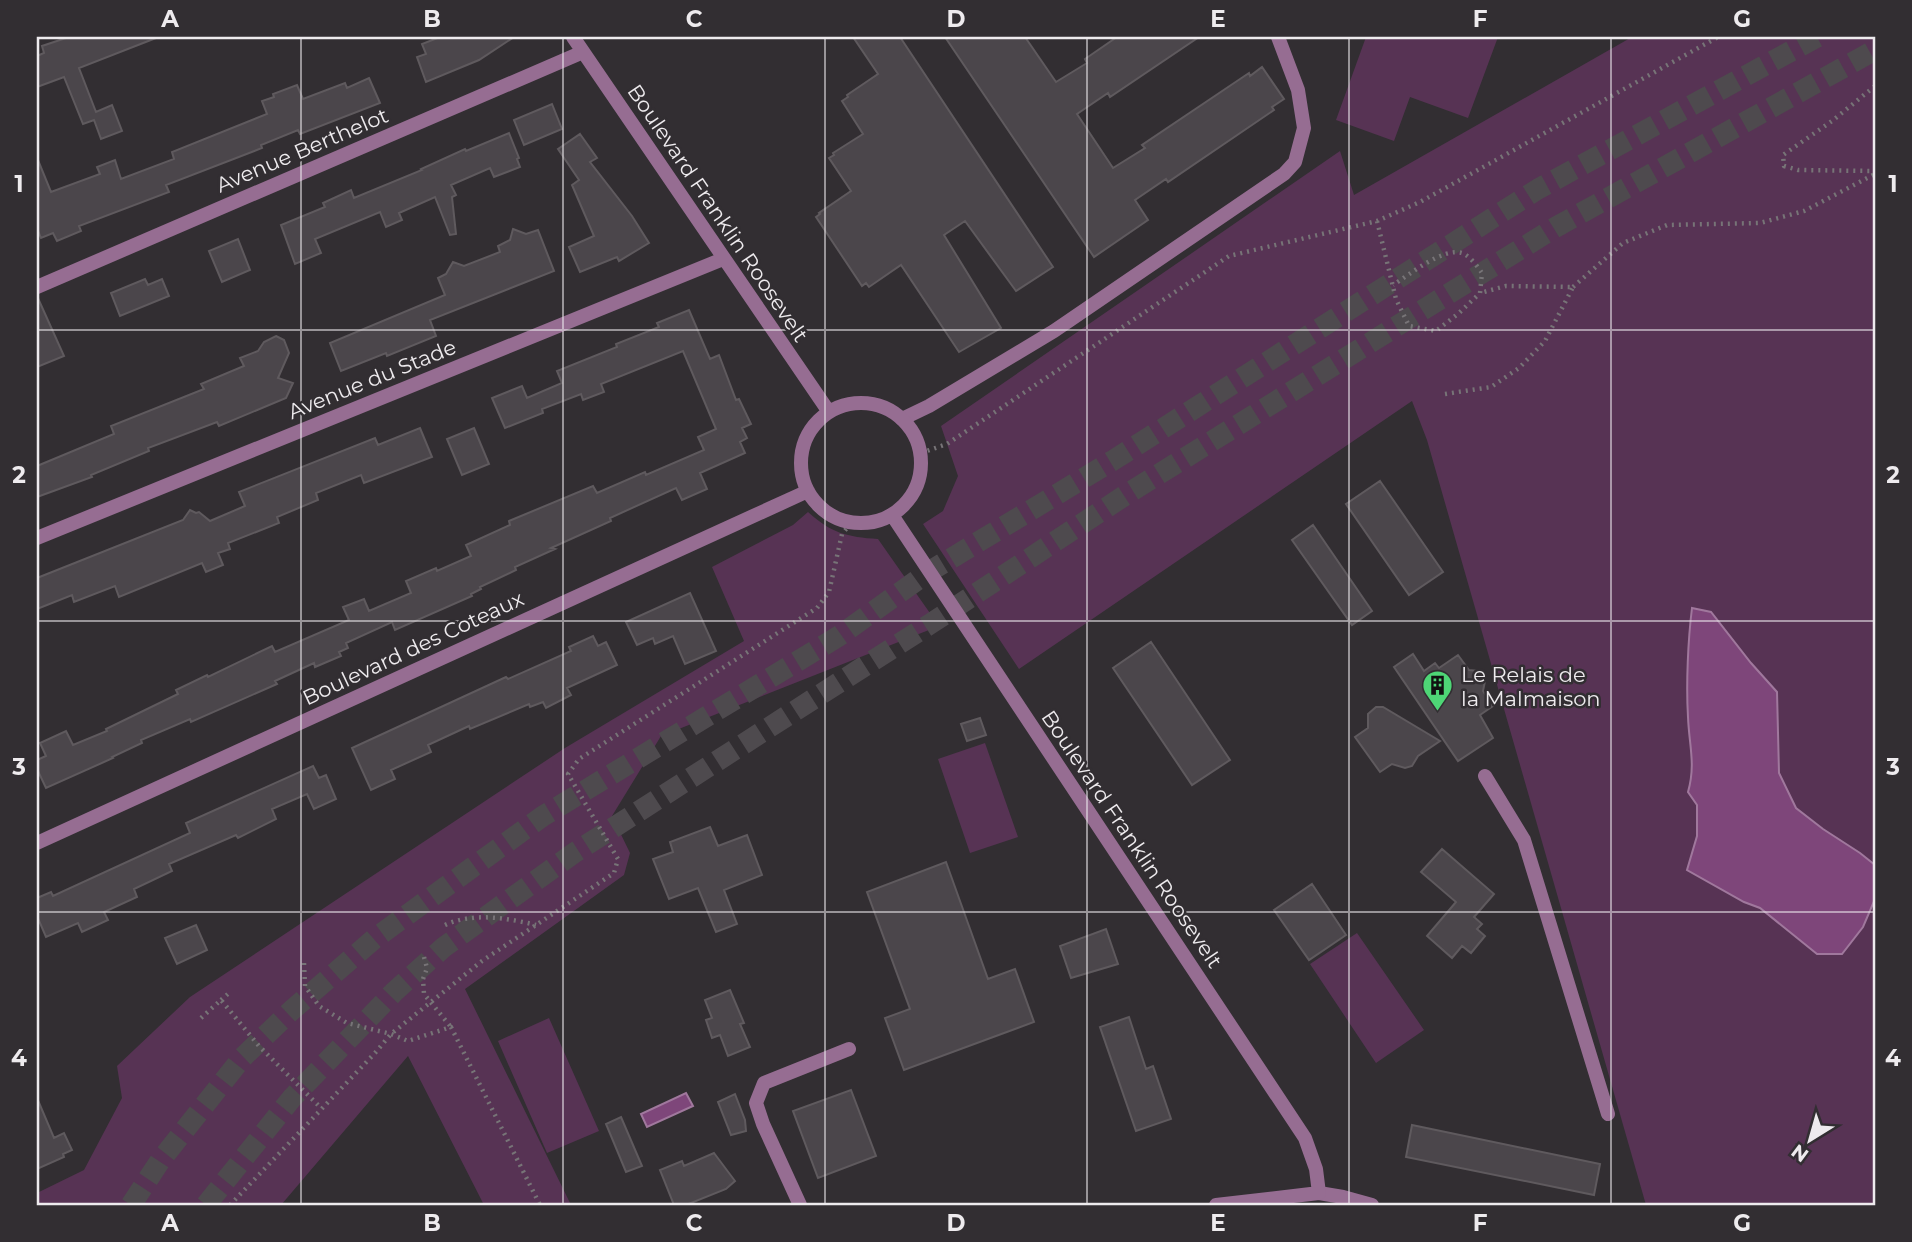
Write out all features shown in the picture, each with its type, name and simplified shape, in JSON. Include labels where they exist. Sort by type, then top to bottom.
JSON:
[{"type":"street","name":"Boulevard Franklin Roosevelt","points":[[573,37],[829,412]]},
{"type":"street","points":[[902,419],[929,406],[1054,331],[1284,174],[1295,162],[1304,128],[1298,90],[1278,37]]},
{"type":"street","name":"Avenue Berthelot","points":[[37,287],[583,52]]},
{"type":"street","name":"Avenue du Stade","points":[[37,538],[723,258]]},
{"type":"street","points":[[867,403],[886,408],[902,419],[915,435],[921,453],[922,471],[916,489],[906,504],[892,515],[865,524],[833,517],[818,506],[807,491],[802,474],[806,439],[816,424],[829,412],[847,404],[867,403]]},
{"type":"street","name":"Boulevard des Coteaux","points":[[37,843],[807,491]]},
{"type":"street","name":"Boulevard Franklin Roosevelt","points":[[892,515],[1305,1138],[1316,1169],[1319,1193]]},
{"type":"street","points":[[1485,776],[1524,840],[1608,1114]]},
{"type":"street","points":[[800,1205],[756,1103],[764,1083],[849,1049]]},
{"type":"street","points":[[1216,1205],[1319,1193],[1372,1205]]},
{"type":"path","points":[[921,453],[947,444],[1229,256],[1377,221],[1420,202],[1718,37]]},
{"type":"path","points":[[1875,86],[1832,121],[1783,155],[1784,166],[1798,170],[1875,172]]},
{"type":"path","points":[[1445,394],[1491,387],[1519,368],[1545,341],[1573,287],[1623,243],[1667,225],[1760,223],[1804,211],[1875,172]]},
{"type":"path","points":[[1377,221],[1396,299],[1409,326],[1436,331],[1480,293],[1506,286],[1573,287]]},
{"type":"path","points":[[1393,285],[1444,253],[1462,253],[1482,272],[1480,293]]},
{"type":"path","points":[[230,1205],[391,1034],[482,961],[614,873],[618,859],[568,774],[579,759],[817,608],[829,592],[842,534],[851,523]]},
{"type":"path","points":[[445,925],[475,917],[515,920],[536,925]]},
{"type":"path","points":[[424,957],[427,968],[423,979],[424,994],[451,1027],[540,1205]]},
{"type":"path","points":[[304,963],[305,986],[320,1006],[347,1023],[408,1041],[451,1027]]},
{"type":"path","points":[[201,1018],[229,993]]},
{"type":"path","points":[[221,1000],[259,1046],[321,1108]]},
{"type":"shaded area","points":[[1366,37],[1498,37],[1468,118],[1410,97],[1394,141],[1336,120]]},
{"type":"shaded area","points":[[1632,37],[1875,37],[1875,1205],[1646,1205],[1427,440],[1412,401],[1019,669],[923,524],[943,511],[958,476],[941,426],[1340,151],[1354,195]]},
{"type":"shaded area","points":[[808,512],[840,533],[878,539],[939,626],[661,736],[612,816],[630,853],[624,875],[465,989],[571,1205],[484,1205],[408,1056],[281,1205],[37,1205],[37,1193],[84,1170],[122,1098],[117,1066],[190,997],[565,748],[744,641],[712,567],[793,525]]},
{"type":"shaded area","points":[[1692,608],[1711,612],[1777,692],[1779,773],[1796,808],[1875,865],[1875,899],[1863,927],[1842,954],[1817,954],[1760,908],[1687,870],[1697,836],[1697,805],[1688,792],[1692,763],[1687,676]]},
{"type":"shaded area","points":[[985,743],[1018,837],[970,853],[938,759]]},
{"type":"shaded area","points":[[1357,933],[1424,1030],[1376,1063],[1310,964]]},
{"type":"shaded area","points":[[549,1018],[599,1131],[547,1153],[498,1041]]},
{"type":"shaded area","points":[[686,1093],[693,1106],[647,1127],[641,1114]]},
{"type":"building","points":[[69,37],[156,37],[79,68],[96,112],[112,105],[122,131],[101,139],[94,120],[83,124],[64,77],[37,87],[37,56],[44,53],[42,46]]},
{"type":"building","points":[[440,37],[514,37],[479,60],[426,82],[417,57],[426,54],[422,44]]},
{"type":"building","points":[[853,37],[900,37],[1053,267],[1016,291],[965,221],[944,235],[1001,328],[959,352],[901,265],[869,287],[866,283],[862,286],[816,217],[851,191],[829,158],[863,134],[842,101],[878,74]]},
{"type":"building","points":[[945,37],[1025,37],[1056,82],[1087,63],[1085,59],[1117,37],[1199,37],[1110,97],[1108,93],[1077,114],[1113,168],[1145,148],[1142,145],[1262,67],[1284,99],[1272,107],[1274,110],[1168,182],[1166,179],[1135,200],[1148,220],[1094,257]]},
{"type":"building","points":[[369,78],[380,103],[300,134],[298,130],[261,145],[262,148],[166,185],[169,192],[79,226],[81,231],[57,241],[53,233],[41,238],[37,228],[37,160],[51,192],[100,174],[97,167],[115,160],[121,179],[174,159],[172,152],[267,114],[262,101],[274,97],[273,94],[297,85],[303,99],[345,83],[347,88]]},
{"type":"building","points":[[552,104],[562,129],[524,145],[514,120]]},
{"type":"building","points":[[509,133],[520,167],[494,177],[490,168],[451,185],[456,195],[452,197],[456,234],[450,235],[435,197],[399,213],[402,220],[386,227],[380,212],[315,239],[321,253],[295,264],[281,225],[325,207],[323,203],[351,190],[354,198],[465,149],[466,151]]},
{"type":"building","points":[[580,134],[597,158],[590,162],[632,216],[649,243],[619,261],[617,257],[580,272],[569,247],[594,236],[572,185],[579,180],[558,149]]},
{"type":"building","points":[[513,229],[526,234],[538,230],[554,271],[430,320],[436,336],[341,371],[330,343],[445,295],[438,278],[446,274],[453,262],[464,266],[500,252],[498,246],[510,240]]},
{"type":"building","points":[[238,239],[250,270],[222,282],[209,251]]},
{"type":"building","points":[[145,279],[148,285],[162,279],[169,296],[120,316],[111,293]]},
{"type":"building","points":[[37,296],[64,356],[37,367]]},
{"type":"building","points":[[689,310],[710,359],[719,355],[736,400],[739,399],[751,424],[742,428],[747,438],[740,442],[745,453],[700,473],[707,489],[682,500],[676,488],[610,518],[611,521],[515,567],[516,570],[480,587],[472,596],[395,630],[392,622],[346,643],[348,648],[339,652],[341,656],[315,667],[314,663],[275,681],[277,684],[191,722],[190,719],[141,740],[142,743],[113,758],[46,788],[37,769],[37,760],[46,756],[40,743],[66,731],[73,745],[107,731],[106,729],[178,694],[176,690],[207,675],[208,677],[272,646],[275,652],[349,620],[343,607],[364,599],[369,611],[411,593],[406,581],[471,556],[466,545],[510,525],[509,521],[593,486],[597,493],[704,450],[698,437],[716,429],[683,351],[601,384],[604,392],[583,400],[581,394],[542,409],[543,413],[505,428],[492,398],[522,386],[527,398],[562,383],[557,371],[617,347],[616,344],[659,327],[657,323]]},
{"type":"building","points":[[276,336],[284,340],[289,353],[278,378],[293,383],[286,398],[219,426],[217,422],[148,448],[149,451],[91,475],[92,477],[37,497],[37,466],[114,434],[111,426],[204,389],[201,384],[244,366],[240,358],[258,351],[264,342]]},
{"type":"building","points":[[420,428],[432,457],[364,483],[361,475],[316,493],[318,500],[277,517],[279,523],[228,543],[230,549],[218,553],[223,565],[206,572],[202,563],[119,597],[115,586],[74,602],[72,595],[37,609],[37,578],[183,520],[190,510],[199,512],[210,521],[245,506],[239,492],[375,438],[378,445]]},
{"type":"building","points":[[474,428],[489,464],[462,475],[447,439]]},
{"type":"building","points":[[1380,481],[1443,572],[1409,595],[1346,504]]},
{"type":"building","points":[[1313,525],[1372,611],[1352,625],[1292,540]]},
{"type":"building","points":[[690,593],[716,651],[685,664],[673,636],[655,644],[653,638],[637,645],[626,622]]},
{"type":"building","points":[[593,636],[598,646],[606,642],[617,665],[567,688],[571,695],[546,708],[543,702],[530,707],[529,704],[470,729],[469,726],[428,745],[431,752],[391,770],[395,779],[371,790],[352,748],[506,677],[508,679],[571,651],[569,647]]},
{"type":"building","points":[[1151,642],[1230,760],[1192,785],[1113,668]]},
{"type":"building","points":[[1413,654],[1424,671],[1435,663],[1439,668],[1458,655],[1469,670],[1482,673],[1485,681],[1483,691],[1493,706],[1480,715],[1493,738],[1458,761],[1394,667]]},
{"type":"building","points":[[1376,707],[1383,707],[1440,741],[1418,756],[1412,766],[1405,768],[1392,764],[1380,772],[1355,737],[1368,728],[1368,714]]},
{"type":"building","points":[[980,718],[986,735],[967,741],[961,724]]},
{"type":"building","points":[[313,766],[319,778],[326,775],[336,799],[314,809],[307,794],[272,809],[276,819],[238,838],[236,835],[169,864],[172,871],[134,889],[137,897],[104,912],[108,920],[82,932],[78,923],[46,937],[37,916],[37,898],[51,892],[53,896],[190,833],[186,823]]},
{"type":"building","points":[[710,827],[718,846],[747,835],[762,875],[724,890],[737,924],[716,932],[698,888],[669,899],[653,859],[673,852],[670,842]]},
{"type":"building","points":[[1442,849],[1494,894],[1474,917],[1482,924],[1477,929],[1485,936],[1471,953],[1462,946],[1452,958],[1427,936],[1456,902],[1421,872]]},
{"type":"building","points":[[946,862],[988,979],[1015,969],[1034,1022],[904,1070],[885,1018],[910,1009],[867,892]]},
{"type":"building","points":[[1312,884],[1346,935],[1309,960],[1274,910]]},
{"type":"building","points":[[196,925],[207,950],[177,964],[165,938]]},
{"type":"building","points":[[1106,929],[1118,964],[1071,978],[1060,946]]},
{"type":"building","points":[[730,990],[744,1023],[740,1024],[750,1047],[728,1056],[720,1035],[712,1038],[706,1020],[712,1018],[705,1000]]},
{"type":"building","points":[[1129,1017],[1146,1069],[1153,1066],[1171,1119],[1136,1131],[1100,1027]]},
{"type":"building","points":[[851,1090],[876,1156],[818,1178],[793,1111]]},
{"type":"building","points":[[735,1094],[745,1120],[746,1131],[731,1135],[718,1102]]},
{"type":"building","points":[[37,1098],[54,1138],[64,1133],[72,1150],[63,1154],[64,1157],[37,1169]]},
{"type":"building","points":[[621,1117],[642,1166],[626,1172],[606,1124]]},
{"type":"building","points":[[1412,1125],[1600,1164],[1594,1195],[1406,1157]]},
{"type":"building","points":[[714,1153],[735,1181],[726,1189],[686,1205],[674,1205],[660,1170],[682,1161],[684,1166]]},
{"type":"tunnel","points":[[131,1205],[160,1161],[242,1058],[292,1010],[374,939],[543,816],[839,636],[927,573],[1112,461],[1538,189],[1817,37]]},
{"type":"tunnel","points":[[206,1205],[292,1098],[394,992],[444,947],[574,853],[1127,494],[1556,227],[1875,50]]},
{"type":"place","name":"Le Relais de la Malmaison","points":[[1438,713]]}]
